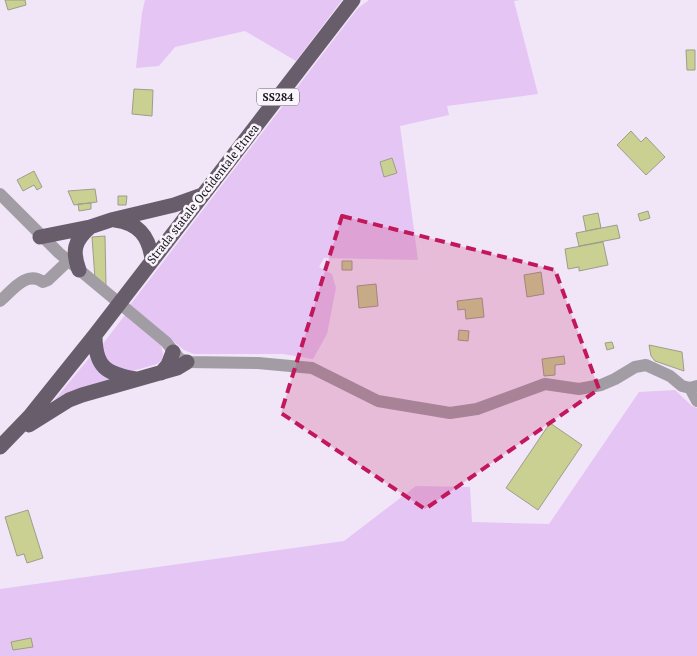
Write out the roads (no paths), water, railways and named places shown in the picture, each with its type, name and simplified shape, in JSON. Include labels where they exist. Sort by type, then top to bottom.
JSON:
[{"type":"main road","name":"Strada statale Occidentale Etnea","points":[[95,335],[354,0]]},
{"type":"main road","points":[[40,237],[90,227],[174,205],[203,194]]},
{"type":"main road","points":[[111,220],[124,221],[135,226],[144,235],[150,247],[152,259]]},
{"type":"main road","points":[[74,265],[75,246],[80,235],[90,227]]},
{"type":"main road","points":[[95,335],[97,358],[102,366],[110,372],[138,379]]},
{"type":"main road","points":[[5,442],[30,416],[95,335]]},
{"type":"main road","points":[[161,373],[168,366],[173,352]]},
{"type":"main road","points":[[5,442],[69,400],[177,368],[187,362]]},
{"type":"street","points":[[0,194],[40,237],[166,342],[173,352],[187,362],[258,363],[312,368],[378,401],[450,414],[477,409],[545,384],[579,389],[601,384],[615,379],[635,367],[646,365],[670,376],[682,386],[693,387],[697,401]]},
{"type":"street","points":[[0,301],[25,279],[38,278],[42,282],[74,265]]}]
